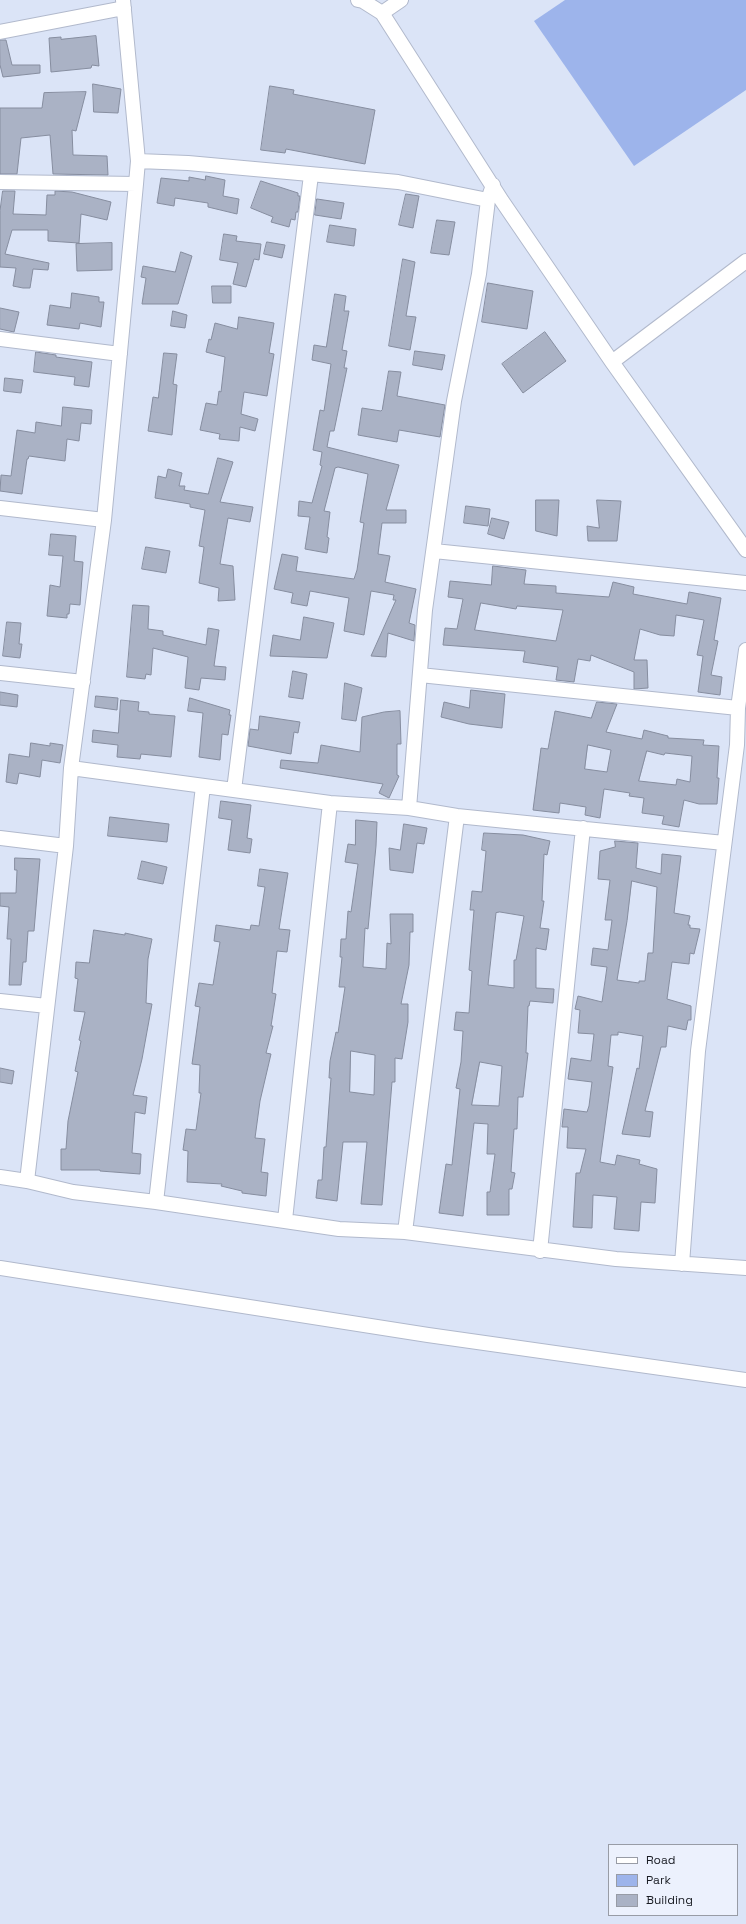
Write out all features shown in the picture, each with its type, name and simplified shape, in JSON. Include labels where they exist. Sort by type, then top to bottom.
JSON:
[{"type":"street","points":[[358,0],[363,1],[382,13],[493,185],[612,362],[746,550]]},
{"type":"street","points":[[382,13],[400,0]]},
{"type":"street","points":[[0,32],[123,4],[138,161],[104,520],[71,768],[66,846],[27,1181]]},
{"type":"street","points":[[138,161],[188,163],[398,182],[488,200]]},
{"type":"street","points":[[234,790],[311,175]]},
{"type":"street","points":[[0,182],[136,184]]},
{"type":"street","points":[[409,808],[425,610],[454,401],[479,274],[488,200],[493,185]]},
{"type":"street","points":[[612,362],[746,261]]},
{"type":"street","points":[[0,339],[120,354]]},
{"type":"street","points":[[0,508],[104,520]]},
{"type":"street","points":[[434,551],[746,583]]},
{"type":"street","points":[[682,1264],[698,1051],[724,843],[741,745],[738,708],[746,650]]},
{"type":"street","points":[[0,673],[82,682]]},
{"type":"street","points":[[420,675],[738,708]]},
{"type":"street","points":[[71,768],[330,803],[409,808],[457,816],[724,843]]},
{"type":"street","points":[[156,1202],[203,786]]},
{"type":"street","points":[[285,1220],[330,803]]},
{"type":"street","points":[[405,1232],[457,816]]},
{"type":"street","points":[[540,1251],[583,828]]},
{"type":"street","points":[[0,838],[66,846]]},
{"type":"street","points":[[0,1001],[47,1006]]},
{"type":"street","points":[[0,1177],[27,1181],[73,1192],[156,1202],[339,1229],[405,1232],[540,1251],[616,1259],[746,1268]]},
{"type":"street","points":[[0,1268],[428,1335],[746,1380]]},
{"type":"green space","points":[[565,0],[746,0],[746,90],[634,166],[534,21]]},
{"type":"building","points":[[96,36],[99,66],[92,65],[91,68],[51,72],[49,38],[61,37],[61,39]]},
{"type":"building","points":[[0,40],[6,40],[12,65],[40,65],[40,73],[3,77],[0,65]]},
{"type":"building","points":[[93,84],[121,89],[118,113],[94,112]]},
{"type":"building","points":[[270,86],[294,90],[293,94],[375,110],[365,164],[286,149],[285,153],[261,150]]},
{"type":"building","points":[[86,92],[76,131],[72,130],[73,155],[107,156],[108,175],[53,174],[50,135],[21,138],[17,174],[0,174],[0,108],[42,108],[44,93]]},
{"type":"building","points":[[206,176],[225,180],[223,196],[239,199],[237,214],[208,207],[208,203],[175,198],[174,206],[157,203],[161,178],[189,181],[189,177],[205,180]]},
{"type":"building","points":[[261,181],[298,193],[298,196],[300,196],[298,212],[296,212],[295,220],[291,219],[289,227],[271,222],[273,217],[251,208]]},
{"type":"building","points":[[3,191],[15,191],[13,214],[46,215],[47,195],[55,195],[55,191],[72,192],[111,202],[107,220],[81,214],[79,243],[48,241],[48,230],[12,230],[5,254],[49,263],[48,270],[33,269],[30,288],[23,288],[13,286],[16,268],[0,267],[0,211]]},
{"type":"building","points":[[406,194],[419,196],[413,228],[399,225]]},
{"type":"building","points":[[317,199],[344,203],[341,219],[315,215]]},
{"type":"building","points":[[437,220],[455,222],[449,255],[431,253]]},
{"type":"building","points":[[330,225],[356,229],[354,246],[327,242]]},
{"type":"building","points":[[224,234],[237,236],[236,241],[261,244],[259,260],[254,259],[246,287],[233,284],[238,263],[220,260]]},
{"type":"building","points":[[267,242],[285,245],[282,258],[264,254]]},
{"type":"building","points":[[112,243],[112,270],[77,271],[76,244]]},
{"type":"building","points":[[181,252],[192,256],[178,304],[142,304],[146,278],[141,277],[143,266],[175,272]]},
{"type":"building","points":[[403,259],[415,262],[406,316],[416,317],[410,350],[389,346]]},
{"type":"building","points":[[488,283],[533,291],[527,329],[482,322]]},
{"type":"building","points":[[212,286],[231,286],[231,303],[213,303]]},
{"type":"building","points":[[72,293],[99,297],[99,302],[104,302],[101,327],[80,323],[79,329],[47,325],[50,305],[70,308]]},
{"type":"building","points":[[335,294],[346,296],[344,311],[349,311],[342,350],[347,351],[344,368],[347,368],[334,431],[330,431],[327,447],[399,465],[386,510],[406,510],[406,523],[382,523],[378,554],[390,556],[385,582],[416,589],[409,623],[415,625],[414,641],[388,633],[386,657],[371,656],[396,600],[393,600],[394,595],[371,591],[364,635],[344,631],[349,598],[310,591],[307,606],[291,603],[293,593],[274,589],[282,554],[298,557],[296,571],[354,579],[357,570],[364,523],[360,522],[368,474],[338,467],[335,468],[324,511],[330,512],[327,553],[305,549],[310,517],[298,516],[299,501],[312,503],[322,466],[320,465],[322,452],[313,450],[320,410],[324,411],[331,364],[312,360],[314,345],[326,347]]},
{"type":"building","points":[[0,308],[19,312],[14,332],[0,329]]},
{"type":"building","points":[[173,311],[187,315],[185,328],[171,326]]},
{"type":"building","points":[[239,317],[274,323],[269,353],[274,354],[267,396],[244,392],[241,414],[258,419],[255,431],[240,427],[239,441],[219,439],[220,434],[200,430],[206,403],[217,405],[219,391],[221,392],[225,357],[206,352],[209,339],[211,340],[215,323],[237,329]]},
{"type":"building","points":[[545,332],[566,361],[523,393],[502,364]]},
{"type":"building","points":[[415,351],[445,355],[442,370],[413,365]]},
{"type":"building","points":[[36,352],[56,355],[56,357],[92,362],[89,387],[74,385],[75,377],[34,372]]},
{"type":"building","points":[[164,353],[177,354],[173,384],[177,385],[172,435],[148,431],[153,397],[158,398]]},
{"type":"building","points":[[389,371],[401,372],[397,396],[445,405],[440,437],[399,430],[397,442],[358,435],[362,408],[382,410]]},
{"type":"building","points":[[5,378],[23,380],[21,393],[4,391]]},
{"type":"building","points":[[63,407],[92,410],[91,424],[81,423],[79,441],[67,439],[65,461],[29,456],[27,459],[22,494],[0,491],[1,475],[11,476],[17,430],[35,433],[36,422],[61,426]]},
{"type":"building","points":[[218,458],[233,462],[220,502],[253,507],[250,522],[228,518],[220,564],[233,566],[235,600],[218,601],[219,588],[199,583],[204,547],[199,546],[205,510],[190,507],[190,504],[155,498],[158,476],[166,478],[168,469],[182,473],[179,486],[185,486],[184,490],[208,494]]},
{"type":"building","points":[[536,500],[559,500],[557,536],[536,531]]},
{"type":"building","points":[[597,500],[621,501],[617,541],[588,541],[587,526],[599,528]]},
{"type":"building","points":[[466,506],[490,509],[488,526],[464,523]]},
{"type":"building","points":[[492,518],[509,522],[504,539],[488,534]]},
{"type":"building","points":[[51,534],[76,536],[74,561],[83,562],[80,605],[70,604],[67,618],[47,616],[50,585],[60,587],[63,556],[49,555]]},
{"type":"building","points":[[146,547],[170,551],[166,573],[142,569]]},
{"type":"building","points":[[493,566],[526,570],[524,584],[556,586],[556,593],[609,597],[613,582],[634,587],[633,594],[687,604],[689,592],[721,598],[714,640],[718,641],[711,675],[722,677],[720,695],[698,692],[703,656],[697,655],[704,620],[676,615],[674,636],[660,635],[640,629],[634,660],[647,660],[648,688],[634,689],[634,672],[591,655],[590,661],[578,659],[574,682],[556,680],[558,667],[523,662],[525,651],[443,645],[445,628],[457,629],[463,599],[448,597],[450,581],[491,585]],"holes":[[[481,603],[516,609],[517,606],[563,610],[556,641],[475,630]]]},
{"type":"building","points":[[133,605],[149,606],[148,629],[163,631],[163,635],[206,645],[208,628],[219,630],[214,666],[226,667],[225,680],[201,678],[199,690],[185,688],[188,657],[153,648],[151,675],[146,674],[145,679],[127,677]]},
{"type":"building","points":[[304,617],[334,623],[327,658],[270,656],[273,635],[300,640]]},
{"type":"building","points":[[7,622],[21,623],[19,644],[22,644],[20,658],[3,656]]},
{"type":"building","points":[[293,671],[307,674],[303,699],[289,697]]},
{"type":"building","points":[[345,683],[362,688],[356,721],[342,719]]},
{"type":"building","points":[[471,690],[505,694],[502,728],[469,724],[441,717],[444,702],[469,708]]},
{"type":"building","points":[[0,692],[18,695],[17,707],[0,705]]},
{"type":"building","points":[[96,696],[118,698],[117,710],[95,707]]},
{"type":"building","points":[[190,698],[230,710],[229,715],[231,715],[228,735],[222,734],[220,760],[199,757],[203,713],[188,711]]},
{"type":"building","points":[[121,700],[139,702],[138,711],[149,712],[149,714],[175,716],[171,757],[141,754],[140,759],[117,757],[118,745],[92,742],[93,730],[118,733]]},
{"type":"building","points":[[597,702],[617,704],[606,732],[642,739],[644,730],[668,736],[668,738],[704,740],[703,745],[719,746],[717,804],[699,804],[684,800],[679,827],[662,824],[664,816],[642,813],[644,798],[629,796],[630,793],[604,789],[600,818],[585,815],[586,807],[560,803],[559,813],[533,810],[541,748],[548,749],[555,711],[591,718]],"holes":[[[588,745],[611,750],[607,772],[585,769]],[[647,751],[664,755],[665,753],[692,756],[690,782],[677,779],[676,785],[639,781]]]},
{"type":"building","points":[[400,711],[401,744],[397,744],[397,775],[399,776],[389,798],[379,793],[383,784],[280,768],[281,760],[318,763],[321,745],[360,752],[362,717],[384,712]]},
{"type":"building","points":[[260,716],[300,722],[298,733],[294,732],[291,754],[248,746],[250,729],[258,730]]},
{"type":"building","points":[[31,743],[50,746],[50,743],[63,745],[60,763],[42,760],[40,777],[19,773],[17,784],[6,782],[9,754],[29,757]]},
{"type":"building","points":[[221,801],[251,805],[247,838],[252,839],[250,853],[228,850],[232,820],[219,818]]},
{"type":"building","points":[[110,817],[169,824],[167,842],[108,836]]},
{"type":"building","points":[[356,820],[377,822],[368,929],[365,928],[363,967],[386,969],[387,943],[391,944],[390,914],[413,914],[413,932],[410,932],[409,965],[401,1004],[408,1004],[408,1022],[402,1059],[395,1058],[395,1082],[392,1082],[382,1205],[361,1204],[367,1142],[343,1142],[337,1201],[316,1198],[318,1180],[322,1180],[324,1147],[326,1147],[331,1078],[329,1078],[330,1061],[336,1032],[338,1033],[345,987],[339,987],[342,957],[340,957],[341,939],[346,939],[348,911],[351,912],[358,864],[345,862],[348,844],[355,845]],"holes":[[[351,1051],[375,1055],[374,1095],[350,1092]]]},
{"type":"building","points":[[404,824],[427,828],[424,844],[417,843],[413,873],[390,870],[389,848],[400,850]]},
{"type":"building","points":[[484,833],[523,835],[550,841],[547,855],[544,854],[542,901],[544,901],[540,928],[549,929],[546,950],[536,948],[536,988],[554,989],[553,1003],[530,1001],[528,1006],[526,1053],[528,1053],[523,1097],[518,1097],[517,1129],[514,1129],[511,1172],[515,1173],[512,1189],[509,1189],[509,1215],[487,1215],[487,1192],[490,1192],[495,1154],[487,1154],[488,1124],[474,1123],[463,1216],[439,1213],[446,1164],[452,1165],[460,1089],[456,1088],[461,1062],[463,1031],[454,1030],[456,1012],[469,1013],[472,971],[469,970],[474,910],[470,910],[472,891],[482,892],[486,851],[482,850]],"holes":[[[500,912],[524,916],[516,960],[514,960],[514,988],[488,985],[496,913]],[[480,1062],[502,1066],[499,1106],[472,1105]]]},
{"type":"building","points":[[615,841],[638,843],[636,868],[661,874],[662,854],[681,856],[674,913],[690,916],[688,925],[690,925],[690,928],[700,929],[694,954],[690,953],[689,964],[672,962],[667,999],[691,1006],[691,1020],[688,1020],[686,1030],[668,1026],[666,1047],[661,1047],[645,1111],[653,1112],[650,1137],[622,1134],[637,1068],[639,1069],[643,1036],[618,1032],[618,1035],[611,1035],[608,1066],[613,1067],[600,1162],[615,1165],[617,1155],[640,1160],[639,1164],[657,1169],[655,1203],[641,1202],[639,1231],[614,1229],[617,1197],[593,1195],[592,1228],[573,1227],[576,1173],[580,1173],[586,1149],[567,1148],[568,1127],[562,1127],[564,1109],[587,1112],[589,1106],[592,1082],[568,1079],[571,1058],[591,1061],[594,1034],[578,1033],[580,1010],[575,1009],[578,996],[602,1002],[607,967],[591,965],[593,948],[608,950],[612,920],[605,920],[610,880],[598,879],[600,851],[615,847]],"holes":[[[632,881],[657,887],[653,953],[648,953],[645,981],[639,981],[639,983],[617,980]]]},
{"type":"building","points":[[15,858],[40,859],[34,931],[28,931],[26,962],[23,962],[21,985],[9,985],[11,939],[7,939],[9,907],[0,906],[0,893],[16,893],[17,870],[15,870]]},
{"type":"building","points":[[142,861],[167,867],[163,884],[138,879]]},
{"type":"building","points":[[260,869],[288,873],[279,929],[290,930],[287,952],[277,951],[272,993],[276,994],[271,1026],[273,1026],[266,1053],[271,1054],[260,1101],[255,1138],[265,1139],[261,1172],[268,1173],[266,1196],[242,1193],[242,1191],[221,1186],[222,1184],[187,1182],[188,1151],[183,1150],[186,1129],[196,1130],[201,1093],[199,1093],[200,1065],[192,1064],[200,1007],[195,1006],[199,983],[213,985],[220,942],[214,941],[216,925],[250,930],[251,925],[259,926],[265,887],[258,886]]},
{"type":"building","points":[[94,930],[125,935],[125,933],[152,939],[148,959],[146,1003],[152,1004],[142,1059],[133,1095],[147,1097],[145,1114],[135,1112],[132,1153],[141,1154],[140,1174],[100,1170],[61,1170],[61,1149],[66,1149],[68,1121],[78,1072],[75,1071],[81,1041],[79,1040],[85,1012],[74,1011],[78,979],[75,978],[76,962],[89,963]]},
{"type":"building","points":[[0,1068],[14,1071],[12,1084],[0,1082]]}]
